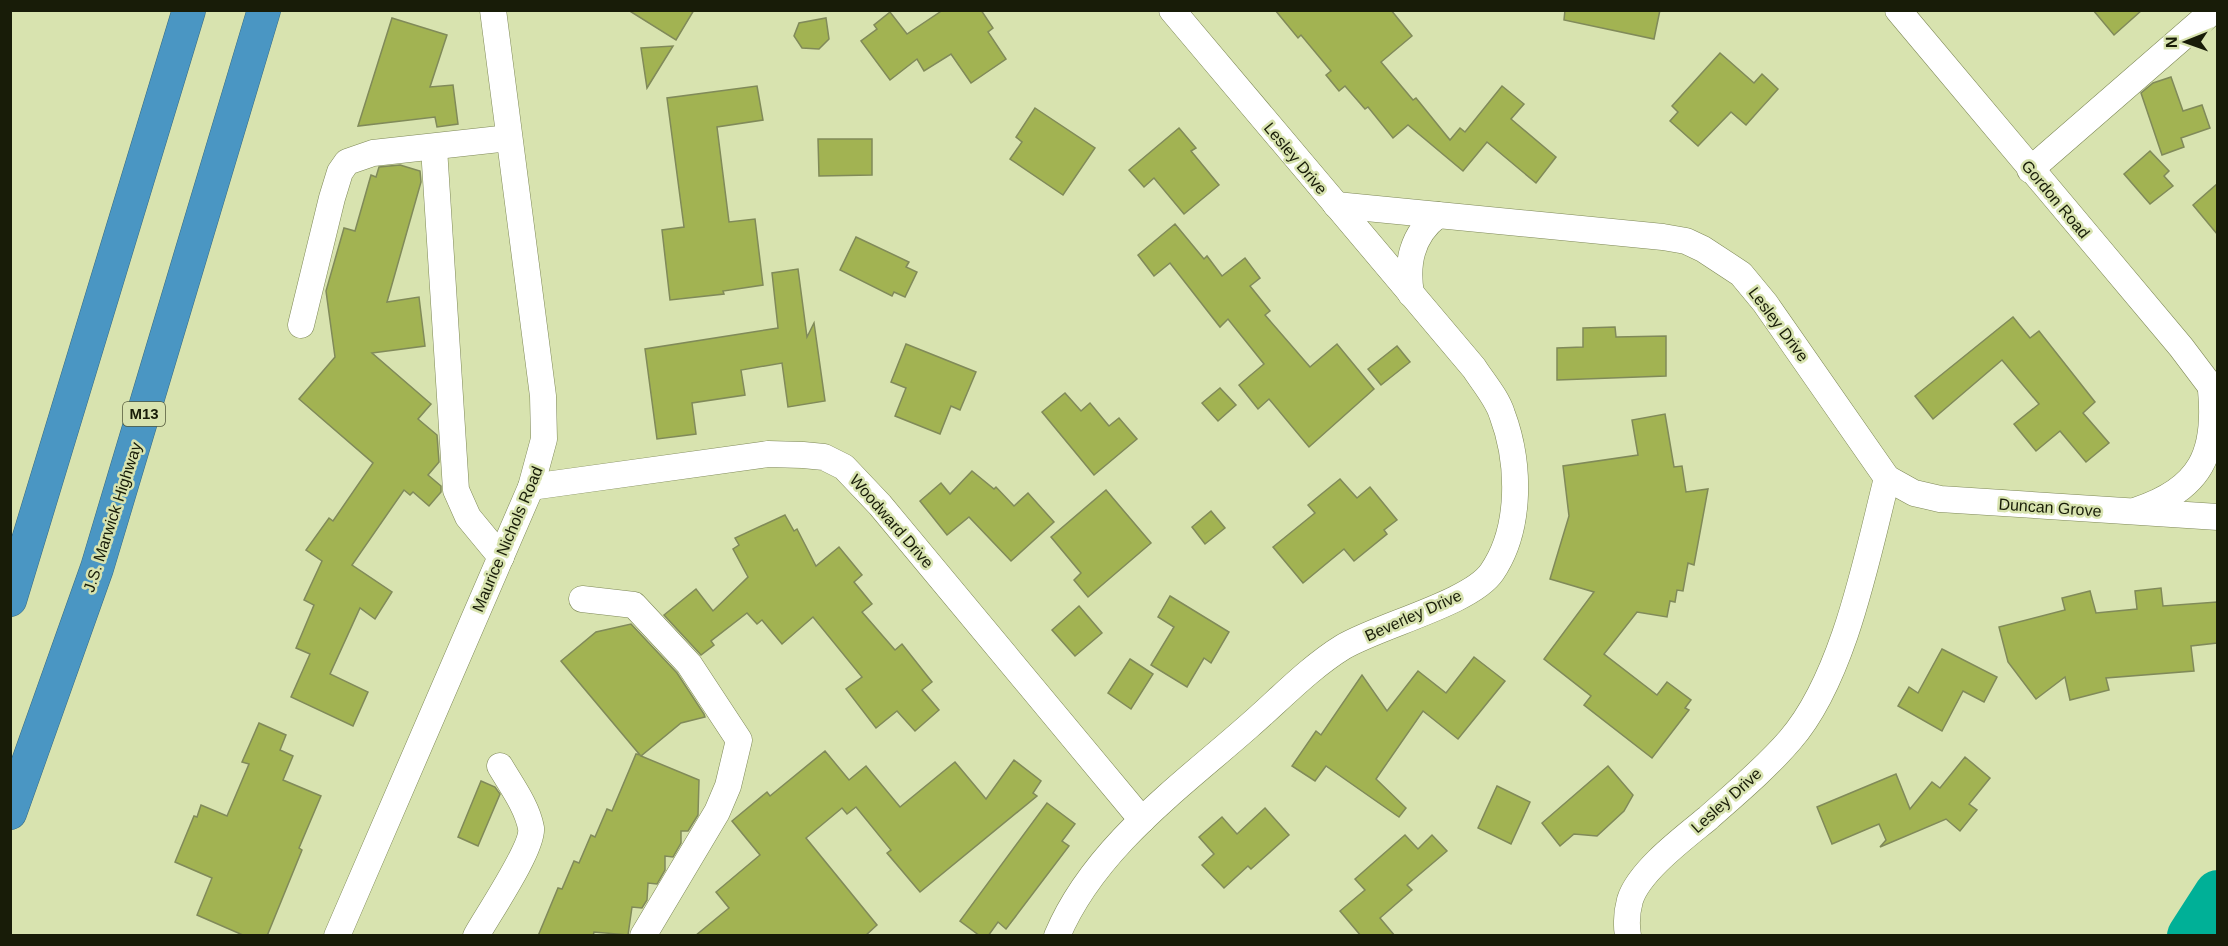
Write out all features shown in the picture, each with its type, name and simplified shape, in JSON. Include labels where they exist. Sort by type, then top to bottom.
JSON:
[{"type":"highway","points":[[10,600],[189,10]]},
{"type":"highway","name":"J.S. Marwick Highway","points":[[10,813],[100,557],[264,10]]},
{"type":"street","name":"Maurice Nichols Road","points":[[337,936],[531,487],[544,438],[543,396],[493,10]]},
{"type":"street","name":"Lesley Drive","points":[[1172,10],[1336,205],[1663,237],[1686,241],[1720,258],[1741,274],[1765,303],[1887,478],[1841,646],[1823,692],[1790,740],[1745,785],[1656,863],[1631,898],[1626,924],[1628,936]]},
{"type":"street","name":"Gordon Road","points":[[1898,10],[2030,170],[2181,347],[2214,393],[2210,448],[2199,470],[2180,489],[2152,505],[2128,513]]},
{"type":"street","points":[[2030,170],[2214,10]]},
{"type":"street","points":[[301,325],[332,198],[344,167],[357,156],[373,153],[509,138]]},
{"type":"street","points":[[434,148],[456,490],[468,517],[501,557]]},
{"type":"street","name":"Beverley Drive","points":[[1058,936],[1099,867],[1142,820],[1342,648],[1376,630],[1457,598],[1491,574],[1507,545],[1515,505],[1513,462],[1502,413],[1474,368],[1336,205]]},
{"type":"street","points":[[1411,294],[1410,260],[1417,238],[1426,224],[1438,215]]},
{"type":"street","name":"Woodward Drive","points":[[531,487],[768,454],[824,457],[844,467],[880,505],[1142,820]]},
{"type":"street","name":"Duncan Grove","points":[[1887,478],[1914,493],[1940,499],[2217,517]]},
{"type":"street","points":[[582,599],[634,605],[689,663],[739,740],[728,786],[717,812],[690,862],[643,936]]},
{"type":"street","points":[[476,936],[525,852],[532,830],[524,809],[500,766]]},
{"type":"building","points":[[628,10],[694,10],[676,40]]},
{"type":"building","points":[[943,10],[981,10],[993,28],[988,32],[1006,59],[971,83],[951,54],[924,71],[917,59],[890,80],[861,41],[877,29],[874,25],[890,12],[907,34]]},
{"type":"building","points":[[1275,10],[1391,10],[1412,36],[1381,62],[1413,100],[1416,98],[1450,140],[1460,128],[1465,132],[1502,86],[1524,104],[1511,119],[1556,157],[1536,183],[1487,142],[1463,171],[1408,125],[1393,138],[1368,107],[1365,109],[1345,86],[1339,91],[1326,75],[1331,71],[1301,35],[1298,38]]},
{"type":"building","points":[[1565,10],[1660,10],[1654,39],[1564,20]]},
{"type":"building","points":[[2093,10],[2142,10],[2114,35]]},
{"type":"building","points":[[392,18],[447,35],[430,87],[453,85],[458,124],[437,127],[435,117],[358,126]]},
{"type":"building","points":[[826,18],[829,39],[819,49],[802,48],[794,36],[799,23]]},
{"type":"building","points":[[673,46],[647,88],[641,48]]},
{"type":"building","points":[[1720,53],[1754,83],[1762,74],[1778,89],[1746,125],[1731,112],[1698,146],[1670,121],[1678,112],[1672,106]]},
{"type":"building","points":[[2171,77],[2183,111],[2202,105],[2210,128],[2181,138],[2184,147],[2162,155],[2141,93],[2153,83]]},
{"type":"building","points":[[757,86],[763,120],[717,127],[729,222],[755,219],[763,285],[723,291],[724,294],[670,300],[662,230],[684,227],[667,98]]},
{"type":"building","points":[[1035,108],[1095,148],[1063,195],[1010,159],[1022,142],[1016,137]]},
{"type":"building","points":[[1179,128],[1196,148],[1191,151],[1219,185],[1184,214],[1154,178],[1144,187],[1129,170]]},
{"type":"building","points":[[818,139],[872,139],[872,175],[819,176]]},
{"type":"building","points":[[2150,151],[2169,171],[2164,176],[2173,186],[2150,204],[2124,174]]},
{"type":"building","points":[[400,165],[420,171],[421,182],[387,302],[419,297],[425,346],[372,353],[431,404],[418,419],[437,435],[439,462],[428,475],[441,486],[441,492],[429,506],[413,492],[410,495],[404,490],[352,565],[392,592],[375,619],[360,608],[330,674],[368,692],[353,726],[291,697],[310,654],[296,648],[314,605],[304,600],[322,561],[306,550],[329,518],[333,521],[373,463],[299,399],[335,357],[326,291],[344,228],[355,231],[371,175],[376,177],[379,167]]},
{"type":"building","points":[[2217,184],[2217,234],[2193,205]]},
{"type":"building","points":[[1175,224],[1204,259],[1207,256],[1222,276],[1245,258],[1260,278],[1250,286],[1270,311],[1265,315],[1310,367],[1337,344],[1374,389],[1309,447],[1269,399],[1258,409],[1239,385],[1264,364],[1228,319],[1220,327],[1170,263],[1154,276],[1138,255]]},
{"type":"building","points":[[856,237],[909,262],[906,267],[917,272],[905,297],[894,292],[892,296],[840,270]]},
{"type":"building","points":[[798,269],[807,337],[814,323],[825,401],[788,407],[782,363],[741,370],[745,395],[692,403],[696,434],[657,439],[645,349],[778,328],[772,273]]},
{"type":"building","points":[[2013,317],[2030,338],[2039,331],[2095,402],[2083,413],[2109,443],[2086,462],[2060,431],[2036,451],[2014,424],[2039,404],[2002,360],[1933,419],[1915,396]]},
{"type":"building","points":[[1615,327],[1616,337],[1666,336],[1666,376],[1557,380],[1557,348],[1583,347],[1583,328]]},
{"type":"building","points":[[906,344],[976,372],[960,410],[951,406],[940,434],[895,416],[906,388],[891,382]]},
{"type":"building","points":[[1397,346],[1410,362],[1381,385],[1368,369]]},
{"type":"building","points":[[1220,388],[1236,405],[1218,421],[1202,403]]},
{"type":"building","points":[[1065,393],[1081,411],[1090,403],[1109,426],[1119,418],[1137,439],[1094,475],[1042,412]]},
{"type":"building","points":[[1665,414],[1674,467],[1682,466],[1686,492],[1708,489],[1694,565],[1688,563],[1683,591],[1677,590],[1675,602],[1670,601],[1667,617],[1637,612],[1604,654],[1657,695],[1667,682],[1691,700],[1685,708],[1689,710],[1652,758],[1584,705],[1591,696],[1544,659],[1594,592],[1550,579],[1569,516],[1563,466],[1638,455],[1632,420]]},
{"type":"building","points":[[972,471],[994,489],[996,487],[1014,506],[1028,493],[1054,522],[1011,561],[969,517],[947,535],[920,501],[941,483],[950,494]]},
{"type":"building","points":[[1340,479],[1357,498],[1370,487],[1397,520],[1384,530],[1387,534],[1354,561],[1344,549],[1303,583],[1273,547],[1315,513],[1308,505]]},
{"type":"building","points":[[1106,490],[1151,543],[1088,597],[1074,580],[1081,573],[1051,537]]},
{"type":"building","points":[[1211,511],[1225,528],[1205,544],[1192,527]]},
{"type":"building","points":[[785,515],[794,531],[797,529],[816,566],[839,547],[862,575],[854,582],[872,604],[862,612],[895,650],[902,644],[932,682],[922,690],[939,710],[915,731],[897,711],[876,728],[846,689],[862,677],[813,617],[782,644],[762,620],[757,624],[747,613],[711,641],[714,645],[701,655],[664,615],[696,589],[713,611],[748,577],[733,549],[739,545],[735,538]]},
{"type":"building","points":[[2161,588],[2163,606],[2217,602],[2217,643],[2191,646],[2194,671],[2106,678],[2109,690],[2070,700],[2065,677],[2036,699],[2008,662],[1999,627],[2065,610],[2062,598],[2090,591],[2096,613],[2137,609],[2135,591]]},
{"type":"building","points":[[1170,596],[1229,632],[1211,663],[1204,658],[1187,687],[1151,665],[1174,627],[1158,617]]},
{"type":"building","points":[[1079,606],[1102,633],[1075,656],[1052,630]]},
{"type":"building","points":[[631,624],[677,673],[704,714],[705,717],[681,723],[641,756],[699,780],[698,815],[688,831],[681,831],[681,843],[673,857],[665,856],[665,870],[657,884],[648,883],[647,900],[642,908],[632,907],[628,935],[594,932],[593,936],[538,936],[558,888],[562,889],[574,861],[579,863],[591,835],[595,837],[607,809],[612,811],[636,754],[640,755],[561,661],[596,632]]},
{"type":"building","points":[[1942,649],[1997,677],[1984,702],[1963,691],[1942,731],[1898,706],[1909,687],[1918,693]]},
{"type":"building","points":[[1474,657],[1505,681],[1458,739],[1423,711],[1376,779],[1406,808],[1399,817],[1326,766],[1315,781],[1292,766],[1316,731],[1321,735],[1362,675],[1387,711],[1418,671],[1446,693]]},
{"type":"building","points":[[1130,659],[1153,674],[1131,709],[1108,693]]},
{"type":"building","points":[[259,723],[286,735],[280,750],[293,756],[283,780],[321,796],[299,848],[302,850],[267,936],[245,936],[197,915],[212,878],[175,862],[194,816],[197,817],[201,805],[227,816],[249,764],[242,762]]},
{"type":"building","points":[[825,751],[849,780],[866,766],[900,807],[955,762],[986,799],[1014,760],[1041,781],[1033,793],[1037,796],[920,892],[887,853],[891,850],[856,807],[847,814],[842,808],[806,838],[877,925],[865,936],[695,936],[729,908],[716,892],[760,855],[732,821],[767,792],[770,796]]},
{"type":"building","points":[[1965,757],[1990,778],[1969,804],[1977,810],[1960,831],[1946,819],[1880,847],[1886,840],[1879,824],[1832,844],[1817,807],[1896,774],[1910,809],[1932,782],[1940,788]]},
{"type":"building","points":[[1608,766],[1633,795],[1624,811],[1597,836],[1574,834],[1560,846],[1542,823]]},
{"type":"building","points":[[481,781],[495,787],[500,794],[478,846],[458,837]]},
{"type":"building","points":[[1497,786],[1530,802],[1511,844],[1478,828]]},
{"type":"building","points":[[1047,803],[1075,824],[1062,841],[1069,846],[1006,929],[998,922],[988,936],[980,936],[960,921]]},
{"type":"building","points":[[1265,808],[1289,835],[1251,869],[1248,866],[1224,888],[1202,865],[1214,854],[1199,837],[1222,817],[1237,834]]},
{"type":"building","points":[[1405,835],[1418,849],[1432,835],[1447,851],[1407,885],[1412,890],[1380,918],[1395,936],[1361,936],[1340,911],[1365,890],[1355,879]]},
{"type":"waterway","points":[[2191,936],[2218,894]]}]
